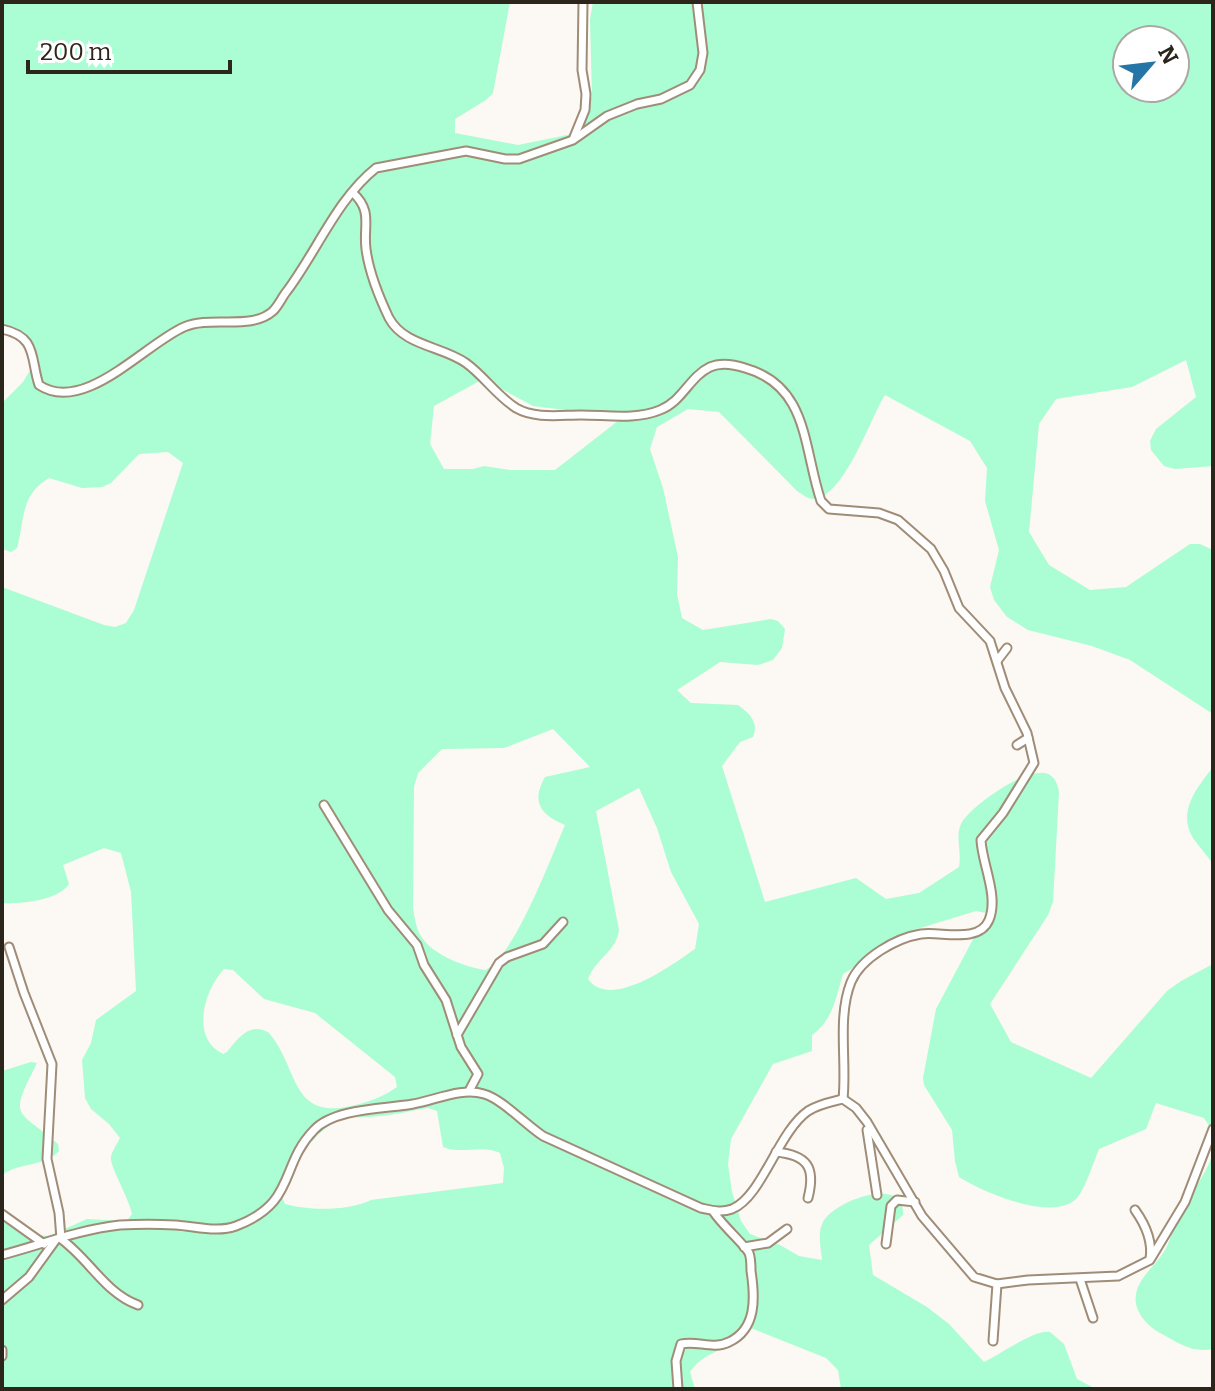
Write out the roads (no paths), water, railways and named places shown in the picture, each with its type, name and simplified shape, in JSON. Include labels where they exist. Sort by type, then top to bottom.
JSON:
[{"type":"street","points":[[573,140],[585,110],[583,2]]},
{"type":"street","points":[[2,329],[26,340],[32,349],[39,385],[54,392],[77,391],[128,364],[183,327],[202,322],[261,319],[269,314],[296,279],[328,227],[376,168],[466,151],[519,159],[573,140],[607,116],[637,104],[661,99],[690,85],[700,70],[703,53],[697,2]]},
{"type":"street","points":[[353,193],[362,201],[366,216],[365,247],[390,321],[414,341],[464,362],[506,400],[526,413],[623,416],[658,411],[677,401],[699,374],[722,364],[755,371],[776,381],[786,391],[798,416],[821,501],[829,509],[879,513],[898,520],[926,542],[938,559],[959,608],[990,641],[1005,688],[1028,738],[1034,763],[1003,813],[981,840],[981,856],[990,895],[989,921],[981,930],[971,934],[922,933],[904,938],[862,966],[853,977],[847,994],[843,1099]]},
{"type":"street","points":[[997,661],[1007,648]]},
{"type":"street","points":[[1017,745],[1028,738]]},
{"type":"street","points":[[324,805],[388,910],[417,945],[424,965],[446,1000],[461,1047],[478,1074],[469,1091]]},
{"type":"street","points":[[457,1035],[499,963],[543,944],[563,922]]},
{"type":"street","points":[[2,1300],[29,1277],[58,1240],[47,1159],[52,1064],[9,947]]},
{"type":"street","points":[[2,1255],[119,1225],[234,1227],[272,1206],[303,1144],[315,1128],[359,1111],[412,1104],[469,1091],[497,1099],[543,1136],[713,1211],[732,1209],[742,1203],[791,1129],[806,1112],[821,1104],[843,1099],[863,1117],[922,1216],[974,1277],[997,1284],[1118,1276],[1150,1260],[1185,1202],[1213,1129]]},
{"type":"street","points":[[863,1117],[877,1195]]},
{"type":"street","points":[[776,1152],[806,1161],[810,1173],[808,1198]]},
{"type":"street","points":[[886,1244],[891,1206],[897,1200],[915,1202]]},
{"type":"street","points":[[1135,1210],[1147,1233],[1150,1260]]},
{"type":"street","points":[[678,1389],[676,1361],[681,1344],[690,1342],[713,1346],[729,1342],[743,1332],[751,1317],[754,1288],[749,1254],[713,1211]]},
{"type":"street","points":[[2,1214],[44,1244]]},
{"type":"street","points":[[744,1247],[768,1243],[787,1229]]},
{"type":"street","points":[[58,1240],[83,1257],[117,1295],[138,1305]]},
{"type":"street","points":[[1080,1279],[1093,1318]]},
{"type":"street","points":[[993,1341],[997,1284]]},
{"type":"street","points":[[2,1350],[2,1356]]}]
